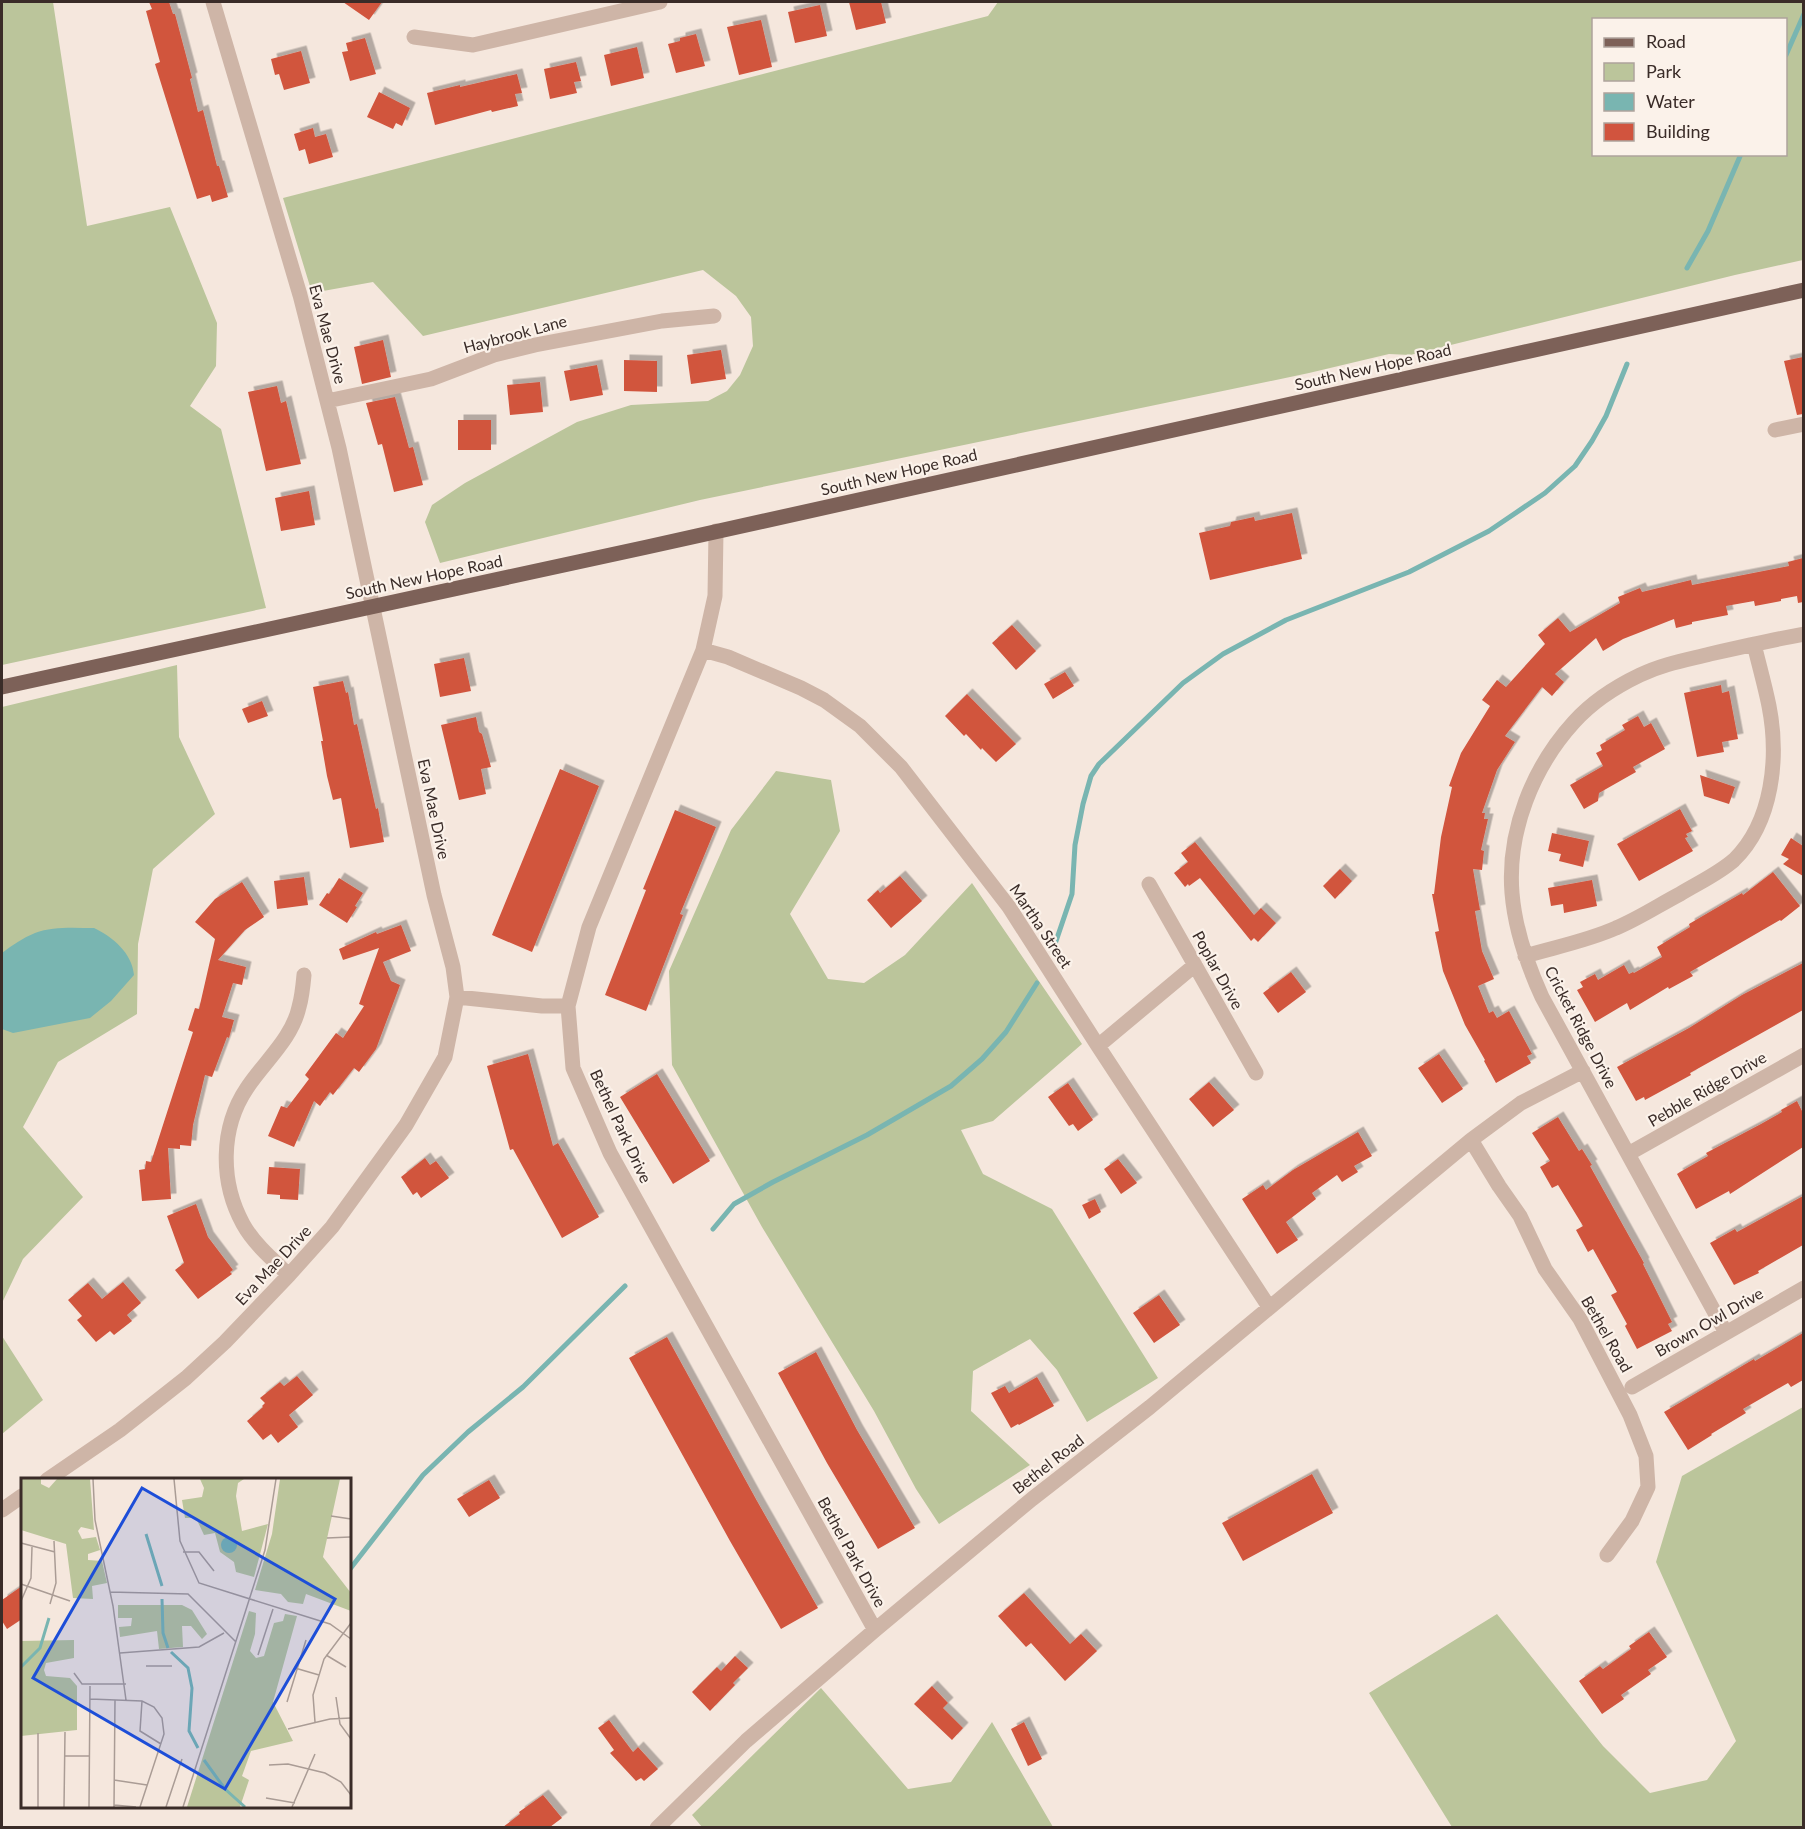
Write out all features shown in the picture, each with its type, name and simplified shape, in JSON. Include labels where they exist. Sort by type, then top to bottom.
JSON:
[{"type":"main road","name":"South New Hope Road","points":[[2,687],[1803,290]]},
{"type":"street","name":"Eva Mae Drive","points":[[48,1478],[120,1430],[186,1378],[225,1342],[332,1227],[406,1125],[445,1057],[457,997],[453,968],[434,895],[339,448],[300,295],[213,2]]},
{"type":"street","points":[[414,37],[473,45],[660,2]]},
{"type":"street","name":"Haybrook Lane","points":[[327,401],[431,379],[494,355],[535,345],[662,321],[714,316]]},
{"type":"street","points":[[1775,430],[1803,424]]},
{"type":"street","name":"Bethel Park Drive","points":[[716,531],[715,596],[703,650],[589,927],[568,1006],[573,1068],[610,1153],[874,1630]]},
{"type":"street","name":"Cricket Ridge Drive","points":[[1726,1333],[1542,997],[1525,956],[1516,922],[1512,892],[1512,867],[1515,842],[1526,799],[1537,775],[1574,722],[1594,704],[1618,687],[1666,664],[1803,634]]},
{"type":"street","points":[[1525,956],[1596,936],[1626,924],[1708,878],[1744,848],[1760,823],[1767,803],[1772,755],[1773,731],[1754,644]]},
{"type":"street","name":"Martha Street","points":[[703,650],[728,657],[801,687],[824,700],[860,726],[901,768],[1009,907],[1269,1307]]},
{"type":"street","name":"Poplar Drive","points":[[1149,884],[1256,1073]]},
{"type":"street","points":[[1098,1046],[1195,965]]},
{"type":"street","points":[[289,1275],[244,1226],[229,1189],[225,1162],[232,1118],[246,1089],[288,1034],[299,1009],[304,975]]},
{"type":"street","points":[[457,997],[542,1006],[568,1006]]},
{"type":"street","name":"Pebble Ridge Drive","points":[[1628,1154],[1803,1055]]},
{"type":"street","name":"Bethel Road","points":[[657,1827],[746,1741],[874,1630],[1032,1499],[1150,1407],[1471,1140],[1521,1103],[1583,1071]]},
{"type":"street","name":"Bethel Road","points":[[1471,1140],[1520,1216],[1545,1269],[1580,1319],[1622,1397],[1646,1456],[1648,1487],[1632,1521],[1607,1555]]},
{"type":"street","name":"Brown Owl Drive","points":[[1632,1387],[1803,1288]]},
{"type":"street","points":[[2,1510],[21,1497]]},
{"type":"green space","points":[[2,2],[53,2],[87,226],[170,207],[217,323],[216,366],[190,406],[221,429],[266,608],[2,665]]},
{"type":"green space","points":[[998,2],[1803,2],[1803,260],[1410,355],[1389,354],[1309,373],[700,500],[440,563],[425,522],[432,505],[465,483],[577,422],[631,405],[708,401],[727,391],[740,375],[753,346],[751,317],[736,296],[703,270],[423,336],[373,282],[312,293],[283,198],[988,16]]},
{"type":"green space","points":[[177,665],[179,737],[215,814],[153,869],[138,944],[137,1014],[58,1062],[23,1127],[83,1197],[23,1259],[2,1303],[2,707]]},
{"type":"green space","points":[[776,771],[831,780],[840,831],[790,914],[828,979],[864,983],[905,955],[972,883],[1082,1044],[993,1121],[961,1130],[983,1174],[1052,1209],[1158,1378],[1087,1422],[1057,1370],[1030,1339],[973,1371],[971,1411],[1030,1465],[939,1524],[916,1489],[874,1411],[762,1227],[672,1065],[669,971],[731,830]]},
{"type":"green space","points":[[2,1336],[43,1400],[2,1434]]},
{"type":"green space","points":[[1803,1407],[1803,1827],[1452,1827],[1369,1693],[1497,1614],[1603,1746],[1650,1793],[1707,1780],[1736,1741],[1656,1562],[1682,1476]]},
{"type":"green space","points":[[821,1688],[908,1789],[951,1782],[992,1722],[1053,1827],[702,1827],[692,1815]]},
{"type":"water","points":[[94,928],[108,936],[120,947],[130,960],[134,975],[111,1001],[90,1018],[13,1033],[2,1029],[2,953],[22,939],[49,929]]},
{"type":"building","points":[[149,2],[169,2],[175,14],[192,78],[190,79],[198,112],[203,110],[217,166],[219,166],[228,197],[212,202],[210,195],[197,199],[155,64],[160,62],[146,11],[152,9]]},
{"type":"building","points":[[343,2],[382,2],[369,20]]},
{"type":"building","points":[[849,2],[881,2],[886,23],[856,30]]},
{"type":"building","points":[[820,5],[827,36],[795,43],[788,12]]},
{"type":"building","points":[[761,20],[772,67],[739,75],[727,27]]},
{"type":"building","points":[[696,34],[705,66],[676,73],[668,44]]},
{"type":"building","points":[[365,38],[376,74],[350,81],[342,52],[348,51],[346,43]]},
{"type":"building","points":[[637,47],[644,78],[611,86],[604,55]]},
{"type":"building","points":[[301,51],[310,83],[284,90],[279,74],[275,75],[271,59]]},
{"type":"building","points":[[576,62],[581,81],[574,82],[577,93],[550,99],[544,69]]},
{"type":"building","points":[[517,74],[522,93],[515,94],[518,106],[492,112],[491,110],[435,125],[427,93]]},
{"type":"building","points":[[379,92],[410,108],[402,126],[396,123],[393,129],[367,117]]},
{"type":"building","points":[[313,128],[315,137],[326,134],[333,157],[309,164],[305,149],[299,151],[294,134]]},
{"type":"building","points":[[383,340],[391,377],[362,384],[354,347]]},
{"type":"building","points":[[721,350],[726,379],[691,384],[687,355]]},
{"type":"building","points":[[1803,357],[1803,414],[1797,415],[1784,361]]},
{"type":"building","points":[[624,360],[657,361],[657,392],[624,391]]},
{"type":"building","points":[[597,365],[603,395],[570,401],[564,371]]},
{"type":"building","points":[[540,382],[543,412],[510,415],[507,385]]},
{"type":"building","points":[[277,386],[281,403],[286,401],[301,464],[266,471],[248,392]]},
{"type":"building","points":[[395,397],[409,448],[413,447],[423,485],[394,492],[382,444],[378,445],[366,403]]},
{"type":"building","points":[[458,420],[491,420],[491,450],[458,450]]},
{"type":"building","points":[[309,491],[315,525],[281,531],[275,498]]},
{"type":"building","points":[[1292,513],[1302,559],[1210,580],[1199,533],[1230,526],[1231,522],[1254,517],[1255,521]]},
{"type":"building","points":[[1803,558],[1803,602],[1798,603],[1797,596],[1755,606],[1754,601],[1726,606],[1728,615],[1692,622],[1692,624],[1676,628],[1674,619],[1623,639],[1603,651],[1596,638],[1555,674],[1564,682],[1552,696],[1542,687],[1505,736],[1515,742],[1497,770],[1482,813],[1485,813],[1484,819],[1488,819],[1481,850],[1484,851],[1482,870],[1473,869],[1480,910],[1475,911],[1482,951],[1494,979],[1478,986],[1489,1013],[1493,1011],[1497,1018],[1509,1011],[1532,1054],[1527,1056],[1531,1063],[1496,1083],[1465,1025],[1443,971],[1435,932],[1439,931],[1432,894],[1434,894],[1441,837],[1452,787],[1449,786],[1461,753],[1490,706],[1482,700],[1497,680],[1506,687],[1545,644],[1538,635],[1558,618],[1570,632],[1620,603],[1618,597],[1640,588],[1642,592],[1691,580],[1692,585],[1789,566],[1788,562]]},
{"type":"building","points":[[1012,625],[1036,651],[1016,670],[992,643]]},
{"type":"building","points":[[464,658],[471,691],[440,697],[434,664]]},
{"type":"building","points":[[1065,672],[1074,686],[1053,699],[1044,684]]},
{"type":"building","points":[[343,681],[346,693],[348,692],[354,725],[357,724],[384,842],[350,848],[341,798],[333,800],[327,776],[313,687]]},
{"type":"building","points":[[1721,685],[1722,693],[1729,691],[1738,739],[1722,742],[1724,752],[1697,757],[1684,693]]},
{"type":"building","points":[[967,694],[1016,744],[996,762],[966,734],[964,736],[945,716]]},
{"type":"building","points":[[262,701],[268,716],[248,723],[242,709]]},
{"type":"building","points":[[1638,716],[1644,727],[1651,723],[1665,749],[1633,767],[1636,772],[1599,793],[1598,801],[1584,809],[1570,785],[1603,766],[1596,753],[1602,750],[1600,745],[1625,730],[1622,725]]},
{"type":"building","points":[[476,717],[491,767],[481,769],[486,794],[459,800],[441,725]]},
{"type":"building","points":[[560,769],[599,786],[532,952],[492,935]]},
{"type":"building","points":[[1700,775],[1735,787],[1729,804],[1704,796]]},
{"type":"building","points":[[1680,809],[1692,831],[1686,834],[1688,837],[1685,838],[1693,851],[1639,881],[1617,844]]},
{"type":"building","points":[[675,810],[716,827],[680,914],[683,915],[646,1011],[605,995],[646,890],[643,889]]},
{"type":"building","points":[[1552,833],[1589,841],[1583,867],[1559,861],[1561,854],[1548,851]]},
{"type":"building","points":[[1791,838],[1803,846],[1803,876],[1783,864],[1789,859],[1781,855]]},
{"type":"building","points":[[1195,842],[1254,915],[1261,908],[1276,923],[1258,942],[1254,938],[1251,941],[1200,878],[1185,887],[1174,873],[1188,862],[1181,853]]},
{"type":"building","points":[[1340,869],[1352,881],[1335,899],[1323,886]]},
{"type":"building","points":[[1773,872],[1800,906],[1781,921],[1690,972],[1693,976],[1669,989],[1668,987],[1630,1010],[1627,1003],[1595,1022],[1577,990],[1583,987],[1580,982],[1595,974],[1598,980],[1624,965],[1629,974],[1634,973],[1662,957],[1657,947],[1690,927],[1689,924],[1742,893],[1743,895]]},
{"type":"building","points":[[900,876],[922,901],[891,928],[867,900],[878,890],[880,893]]},
{"type":"building","points":[[304,877],[308,905],[277,909],[274,881]]},
{"type":"building","points":[[339,878],[363,893],[347,923],[319,905]]},
{"type":"building","points":[[1592,880],[1597,906],[1564,913],[1563,904],[1551,906],[1548,888]]},
{"type":"building","points":[[242,882],[264,917],[245,930],[218,960],[246,967],[242,985],[233,983],[222,1017],[234,1020],[229,1038],[227,1037],[212,1077],[205,1075],[193,1125],[191,1146],[180,1145],[180,1149],[168,1148],[171,1199],[142,1201],[139,1170],[145,1169],[146,1161],[151,1162],[193,1032],[188,1030],[195,1008],[199,1009],[215,939],[195,922],[215,899]]},
{"type":"building","points":[[401,925],[411,951],[383,962],[391,981],[400,985],[376,1049],[359,1072],[354,1068],[333,1095],[330,1092],[320,1106],[314,1101],[294,1147],[268,1136],[281,1106],[287,1108],[309,1079],[305,1075],[336,1033],[343,1038],[364,1006],[359,1004],[379,948],[343,960],[339,949],[376,932],[377,934]]},
{"type":"building","points":[[1803,963],[1803,1010],[1690,1073],[1691,1075],[1645,1100],[1644,1097],[1636,1101],[1617,1067],[1689,1028],[1742,995]]},
{"type":"building","points":[[1291,972],[1306,992],[1278,1013],[1263,993]]},
{"type":"building","points":[[528,1054],[553,1146],[558,1143],[599,1217],[562,1238],[513,1149],[510,1150],[487,1066]]},
{"type":"building","points":[[1439,1054],[1463,1089],[1442,1103],[1418,1068]]},
{"type":"building","points":[[657,1074],[710,1161],[673,1184],[620,1097]]},
{"type":"building","points":[[1209,1082],[1234,1110],[1213,1127],[1189,1099]]},
{"type":"building","points":[[1068,1083],[1093,1120],[1078,1131],[1073,1124],[1069,1126],[1048,1097]]},
{"type":"building","points":[[1797,1101],[1803,1113],[1803,1147],[1730,1194],[1729,1191],[1696,1209],[1677,1174],[1708,1156],[1706,1153],[1782,1112],[1781,1110]]},
{"type":"building","points":[[1558,1117],[1579,1151],[1582,1149],[1592,1165],[1590,1166],[1644,1263],[1672,1322],[1668,1324],[1672,1331],[1637,1349],[1625,1326],[1627,1324],[1611,1295],[1617,1292],[1593,1249],[1588,1252],[1576,1230],[1583,1226],[1558,1185],[1552,1188],[1540,1167],[1550,1161],[1532,1133]]},
{"type":"building","points":[[1358,1132],[1372,1156],[1354,1166],[1358,1172],[1342,1182],[1337,1175],[1312,1193],[1316,1199],[1286,1222],[1298,1240],[1277,1254],[1242,1199],[1263,1185],[1266,1190],[1293,1170]]},
{"type":"building","points":[[425,1158],[430,1165],[436,1161],[449,1178],[421,1198],[417,1192],[413,1195],[401,1177]]},
{"type":"building","points":[[1118,1159],[1137,1183],[1121,1194],[1104,1169]]},
{"type":"building","points":[[269,1167],[300,1169],[298,1200],[280,1199],[280,1195],[267,1194]]},
{"type":"building","points":[[1803,1196],[1803,1245],[1758,1271],[1759,1273],[1734,1285],[1710,1243],[1735,1229],[1737,1232]]},
{"type":"building","points":[[1095,1199],[1101,1212],[1089,1219],[1082,1205]]},
{"type":"building","points":[[196,1204],[208,1237],[233,1270],[230,1272],[232,1274],[198,1299],[175,1270],[184,1263],[167,1216]]},
{"type":"building","points":[[123,1282],[141,1303],[127,1315],[132,1321],[114,1335],[110,1331],[96,1342],[77,1320],[82,1316],[68,1300],[88,1283],[102,1299]]},
{"type":"building","points":[[1159,1295],[1180,1325],[1154,1343],[1133,1313]]},
{"type":"building","points":[[1803,1333],[1803,1380],[1791,1387],[1788,1383],[1743,1409],[1746,1413],[1688,1450],[1664,1412]]},
{"type":"building","points":[[667,1337],[818,1608],[781,1629],[629,1358]]},
{"type":"building","points":[[816,1352],[857,1430],[915,1528],[878,1549],[827,1463],[778,1373]]},
{"type":"building","points":[[297,1376],[313,1395],[289,1415],[298,1427],[278,1443],[271,1434],[263,1440],[247,1421],[263,1407],[265,1403],[260,1398],[280,1382],[284,1386]]},
{"type":"building","points":[[1037,1377],[1054,1406],[1011,1428],[991,1393],[1005,1386],[1009,1393]]},
{"type":"building","points":[[1312,1474],[1333,1513],[1243,1561],[1222,1523]]},
{"type":"building","points":[[489,1480],[500,1498],[469,1517],[457,1499]]},
{"type":"building","points":[[21,1587],[21,1620],[7,1629],[2,1621],[2,1600]]},
{"type":"building","points":[[1024,1593],[1070,1644],[1081,1634],[1097,1651],[1065,1681],[1031,1643],[1026,1647],[998,1616]]},
{"type":"building","points":[[1649,1632],[1667,1657],[1648,1670],[1651,1674],[1621,1695],[1624,1699],[1602,1714],[1579,1681],[1600,1666],[1603,1669],[1631,1649],[1629,1646]]},
{"type":"building","points":[[735,1656],[748,1668],[710,1711],[692,1692],[717,1667],[721,1671]]},
{"type":"building","points":[[932,1686],[948,1703],[943,1708],[963,1728],[952,1740],[914,1704]]},
{"type":"building","points":[[609,1720],[633,1752],[638,1747],[658,1769],[644,1781],[641,1778],[636,1781],[610,1753],[614,1750],[598,1728]]},
{"type":"building","points":[[1024,1722],[1042,1759],[1028,1766],[1011,1729]]},
{"type":"building","points":[[543,1795],[562,1818],[550,1827],[503,1827],[520,1814],[519,1812]]},
{"type":"waterway","points":[[1787,53],[1804,14]]},
{"type":"waterway","points":[[1687,268],[1708,231],[1740,156]]},
{"type":"waterway","points":[[1053,950],[1072,894],[1075,845],[1083,804],[1091,776],[1099,764],[1183,683],[1223,654],[1286,620],[1409,572],[1489,531],[1545,493],[1575,466],[1592,441],[1606,416],[1627,364]]},
{"type":"waterway","points":[[713,1229],[734,1204],[867,1135],[951,1086],[982,1059],[1006,1032],[1037,983]]},
{"type":"waterway","points":[[351,1568],[423,1475],[468,1432],[523,1387],[625,1286]]}]
